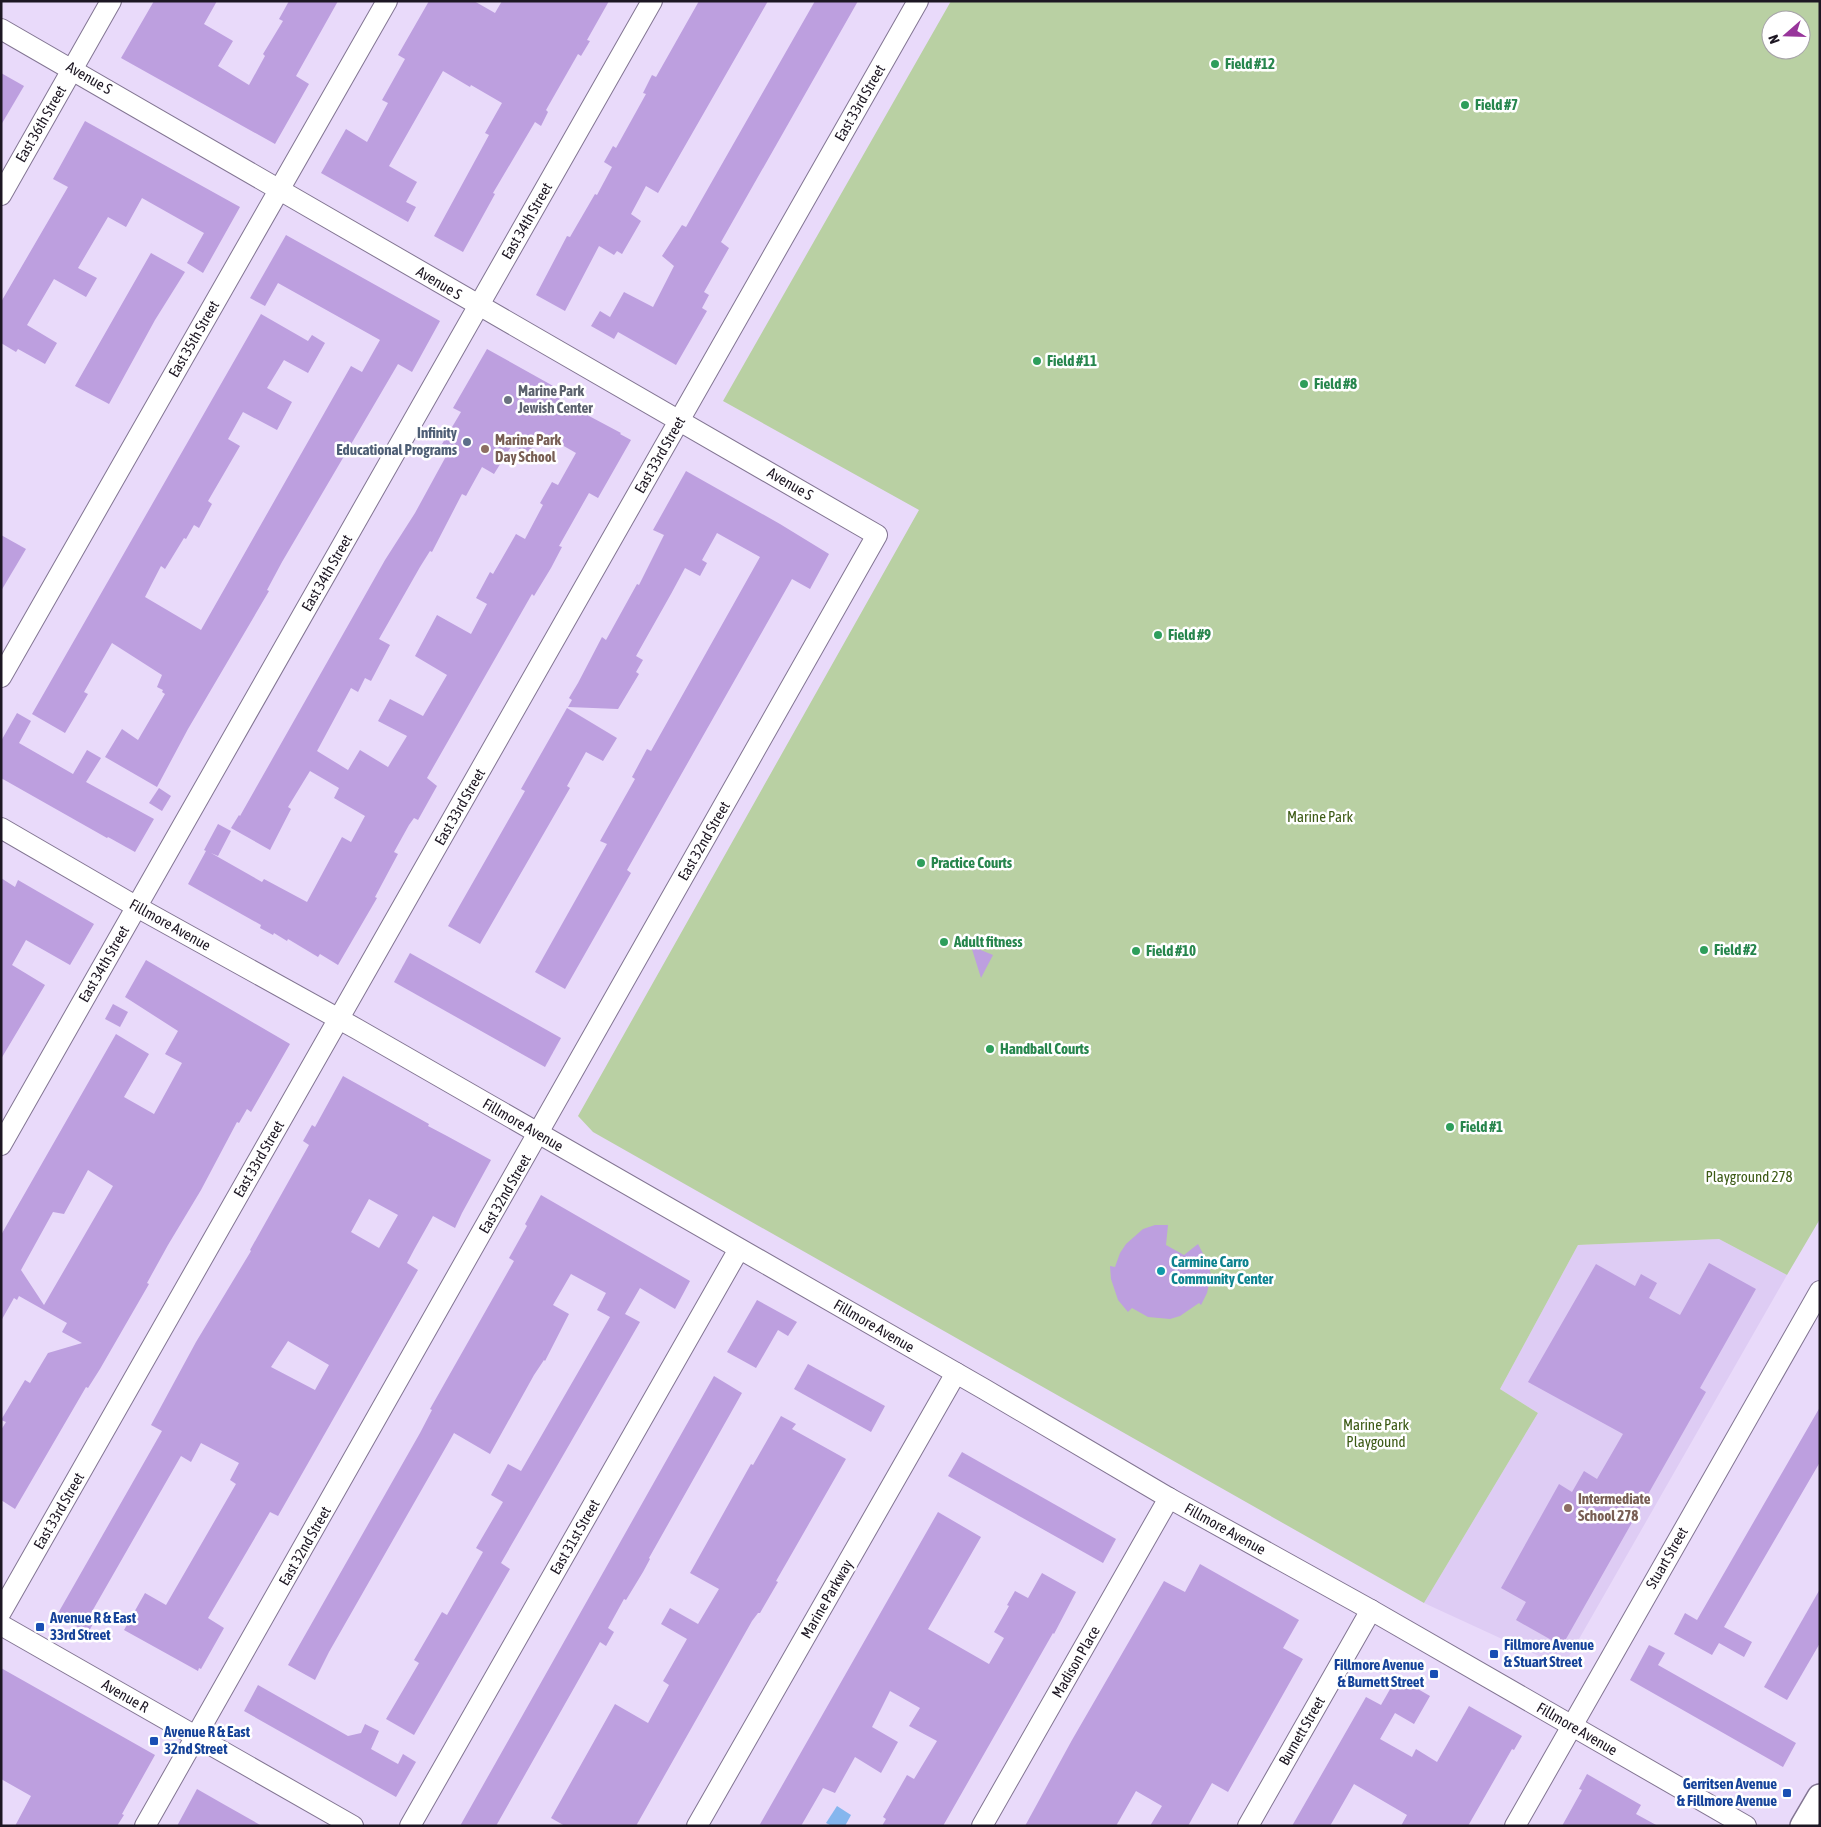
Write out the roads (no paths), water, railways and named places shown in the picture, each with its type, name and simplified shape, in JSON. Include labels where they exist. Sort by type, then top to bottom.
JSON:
[{"type":"main road","points":[[1803,1826],[1820,1797]]},
{"type":"street","name":"East 36th Street","points":[[1,195],[111,1]]},
{"type":"street","name":"East 35th Street","points":[[1,678],[387,1]]},
{"type":"street","name":"East 34th Street","points":[[1,1145],[652,1]]},
{"type":"street","name":"East 33rd Street","points":[[1,1612],[918,1]]},
{"type":"street","name":"Avenue S","points":[[1,29],[877,535]]},
{"type":"street","name":"East 32nd Street","points":[[145,1826],[877,535]]},
{"type":"street","name":"Fillmore Avenue","points":[[1,828],[137,907],[339,1019],[956,1373],[1169,1498],[1371,1610],[1746,1826]]},
{"type":"street","name":"East 31st Street","points":[[410,1826],[739,1249]]},
{"type":"street","name":"Stuart Street","points":[[1515,1826],[1820,1291]]},
{"type":"street","name":"Marine Parkway","points":[[697,1826],[956,1373]]},
{"type":"street","name":"Madison Place","points":[[982,1826],[1169,1498]]},
{"type":"street","name":"Burnett Street","points":[[1248,1826],[1371,1610]]},
{"type":"street","name":"Avenue R","points":[[1,1625],[353,1826]]},
{"type":"water","points":[[837,1806],[851,1815],[845,1826],[832,1826],[826,1823]]},
{"type":"place","name":"Field #12","points":[[1215,64]]},
{"type":"place","name":"Field #7","points":[[1465,105]]},
{"type":"place","name":"Field #11","points":[[1037,361]]},
{"type":"place","name":"Field #8","points":[[1304,384]]},
{"type":"place","name":"Marine Park Jewish Center","points":[[508,400]]},
{"type":"place","name":"Infinity Educational Programs","points":[[467,442]]},
{"type":"place","name":"Marine Park Day School","points":[[485,449]]},
{"type":"place","name":"Field #9","points":[[1158,635]]},
{"type":"place","name":"Practice Courts","points":[[921,863]]},
{"type":"place","name":"Adult fitness","points":[[944,942]]},
{"type":"place","name":"Field #2","points":[[1704,950]]},
{"type":"place","name":"Field #10","points":[[1136,951]]},
{"type":"place","name":"Handball Courts","points":[[990,1049]]},
{"type":"place","name":"Field #1","points":[[1450,1127]]},
{"type":"place","name":"Carmine Carro Community Center","points":[[1161,1271]]},
{"type":"place","name":"Intermediate School 278","points":[[1568,1508]]},
{"type":"place","name":"Avenue R & East 33rd Street","points":[[40,1627]]},
{"type":"place","name":"Fillmore Avenue & Stuart Street","points":[[1494,1654]]},
{"type":"place","name":"Fillmore Avenue & Burnett Street","points":[[1434,1674]]},
{"type":"place","name":"Avenue R & East 32nd Street","points":[[154,1741]]},
{"type":"place","name":"Gerritsen Avenue & Fillmore Avenue","points":[[1787,1793]]},
{"type":"park label","name":"Marine Park","points":[[1320,817]]},
{"type":"park label","name":"Playground 278","points":[[1749,1177]]},
{"type":"park label","name":"Marine Park Playgound","points":[[1376,1434]]}]
